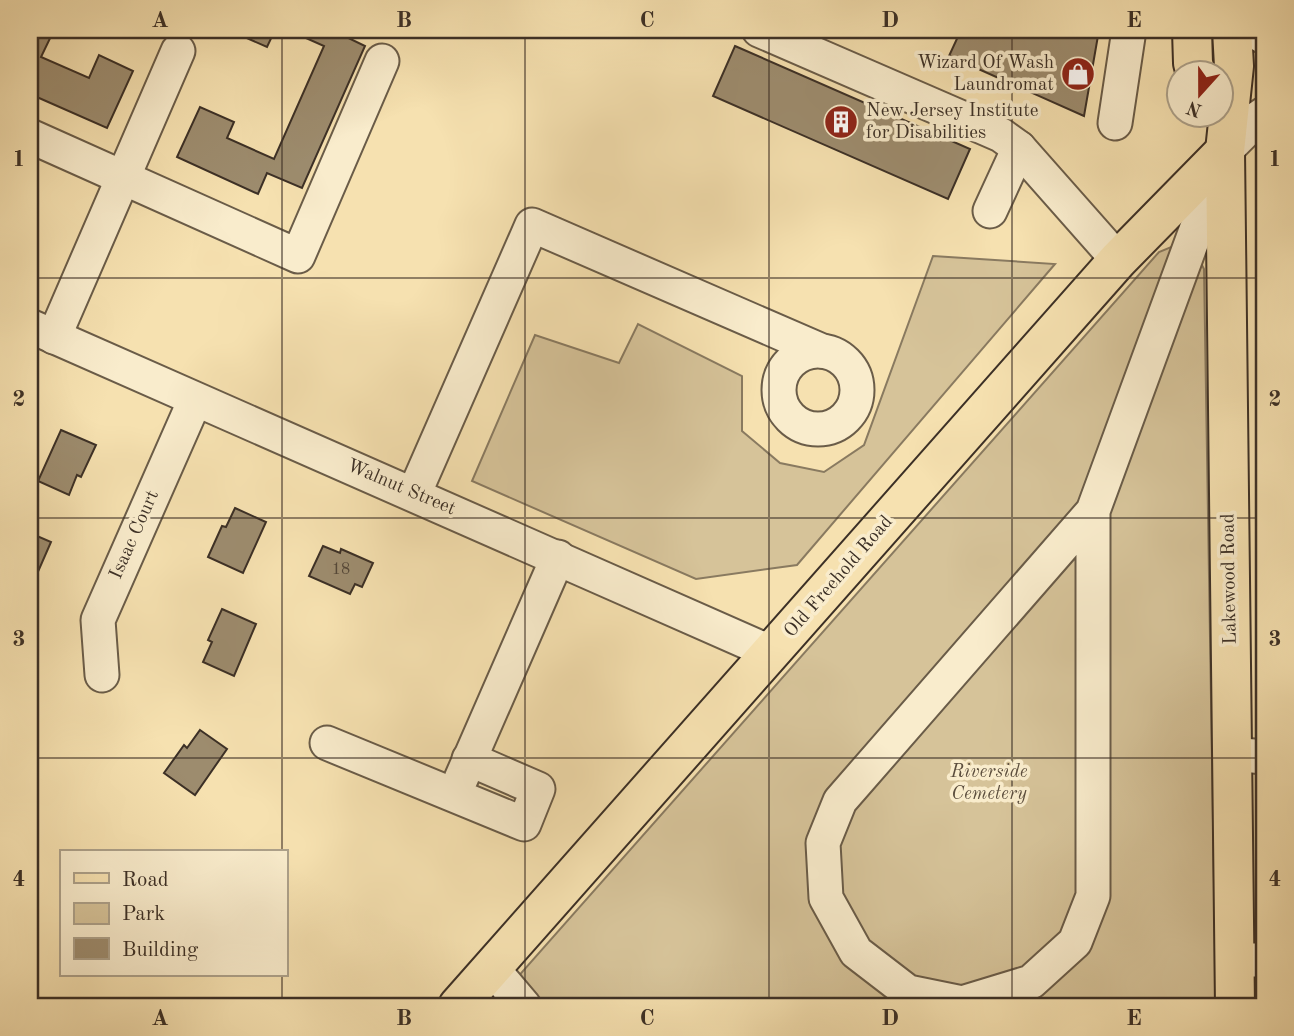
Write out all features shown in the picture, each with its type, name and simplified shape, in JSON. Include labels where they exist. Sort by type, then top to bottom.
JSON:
[{"type":"main road","points":[[1192,30],[1193,60]]},
{"type":"main road","name":"Lakewood Road","points":[[1232,30],[1234,66],[1225,151],[1248,756],[1250,960],[1236,1006]]},
{"type":"main road","name":"Lakewood Road","points":[[1217,130],[1225,151]]},
{"type":"main road","name":"Old Freehold Road","points":[[458,1006],[1118,260],[1225,151]]},
{"type":"street","points":[[759,30],[1001,135],[1018,148],[1118,260]]},
{"type":"street","points":[[1115,123],[1129,30]]},
{"type":"street","points":[[1252,30],[1264,37]]},
{"type":"street","points":[[42,331],[123,178],[178,51]]},
{"type":"street","points":[[30,136],[298,256],[382,61]]},
{"type":"street","points":[[1093,511],[840,801],[823,843],[826,898],[856,952],[906,999],[962,1003],[1031,982],[1075,942],[1093,896],[1093,511],[1225,151],[1264,114]]},
{"type":"street","points":[[990,211],[1018,148]]},
{"type":"street","points":[[414,494],[532,225],[822,351]]},
{"type":"street","name":"Walnut Street","points":[[42,331],[772,653]]},
{"type":"street","name":"Isaac Court","points":[[102,676],[98,620],[195,400]]},
{"type":"street","points":[[453,795],[558,557]]},
{"type":"street","points":[[327,743],[524,824],[538,789],[469,759]]},
{"type":"street","points":[[492,968],[524,1006]]},
{"type":"green space","name":"Riverside Cemetery","points":[[1176,245],[1195,252],[1204,269],[1216,1006],[492,1006],[1159,252]]},
{"type":"green space","points":[[933,256],[1055,264],[797,565],[696,579],[472,481],[535,335],[619,363],[638,324],[742,376],[742,431],[780,463],[824,472],[864,445]]},
{"type":"building","points":[[30,30],[54,30],[41,57],[89,78],[99,55],[133,71],[107,128],[30,94],[30,83],[35,72],[30,70]]},
{"type":"building","points":[[275,30],[267,47],[233,32]]},
{"type":"building","points":[[288,30],[332,30],[365,46],[302,188],[267,173],[258,194],[177,157],[200,107],[234,122],[227,138],[274,159],[324,46]]},
{"type":"building","points":[[961,30],[1099,30],[1084,116],[949,56]]},
{"type":"building","name":"New Jersey Institute for Disabilities","points":[[735,46],[970,149],[948,199],[713,96]]},
{"type":"building","points":[[61,430],[96,445],[81,477],[77,475],[69,495],[38,481]]},
{"type":"building","points":[[235,508],[266,522],[243,573],[208,557],[222,526],[226,527]]},
{"type":"building","points":[[30,533],[51,542],[37,574],[34,572],[30,581]]},
{"type":"building","points":[[323,546],[340,553],[341,549],[373,563],[362,587],[355,584],[350,594],[309,576]]},
{"type":"building","points":[[222,609],[256,624],[234,676],[203,662],[212,642],[208,640]]},
{"type":"building","points":[[200,730],[227,749],[195,795],[164,773],[184,745],[187,748]]},
{"type":"place","name":"Wizard Of Wash Laundromat","points":[[1078,74]]},
{"type":"place","name":"New Jersey Institute for Disabilities","points":[[841,122]]}]
